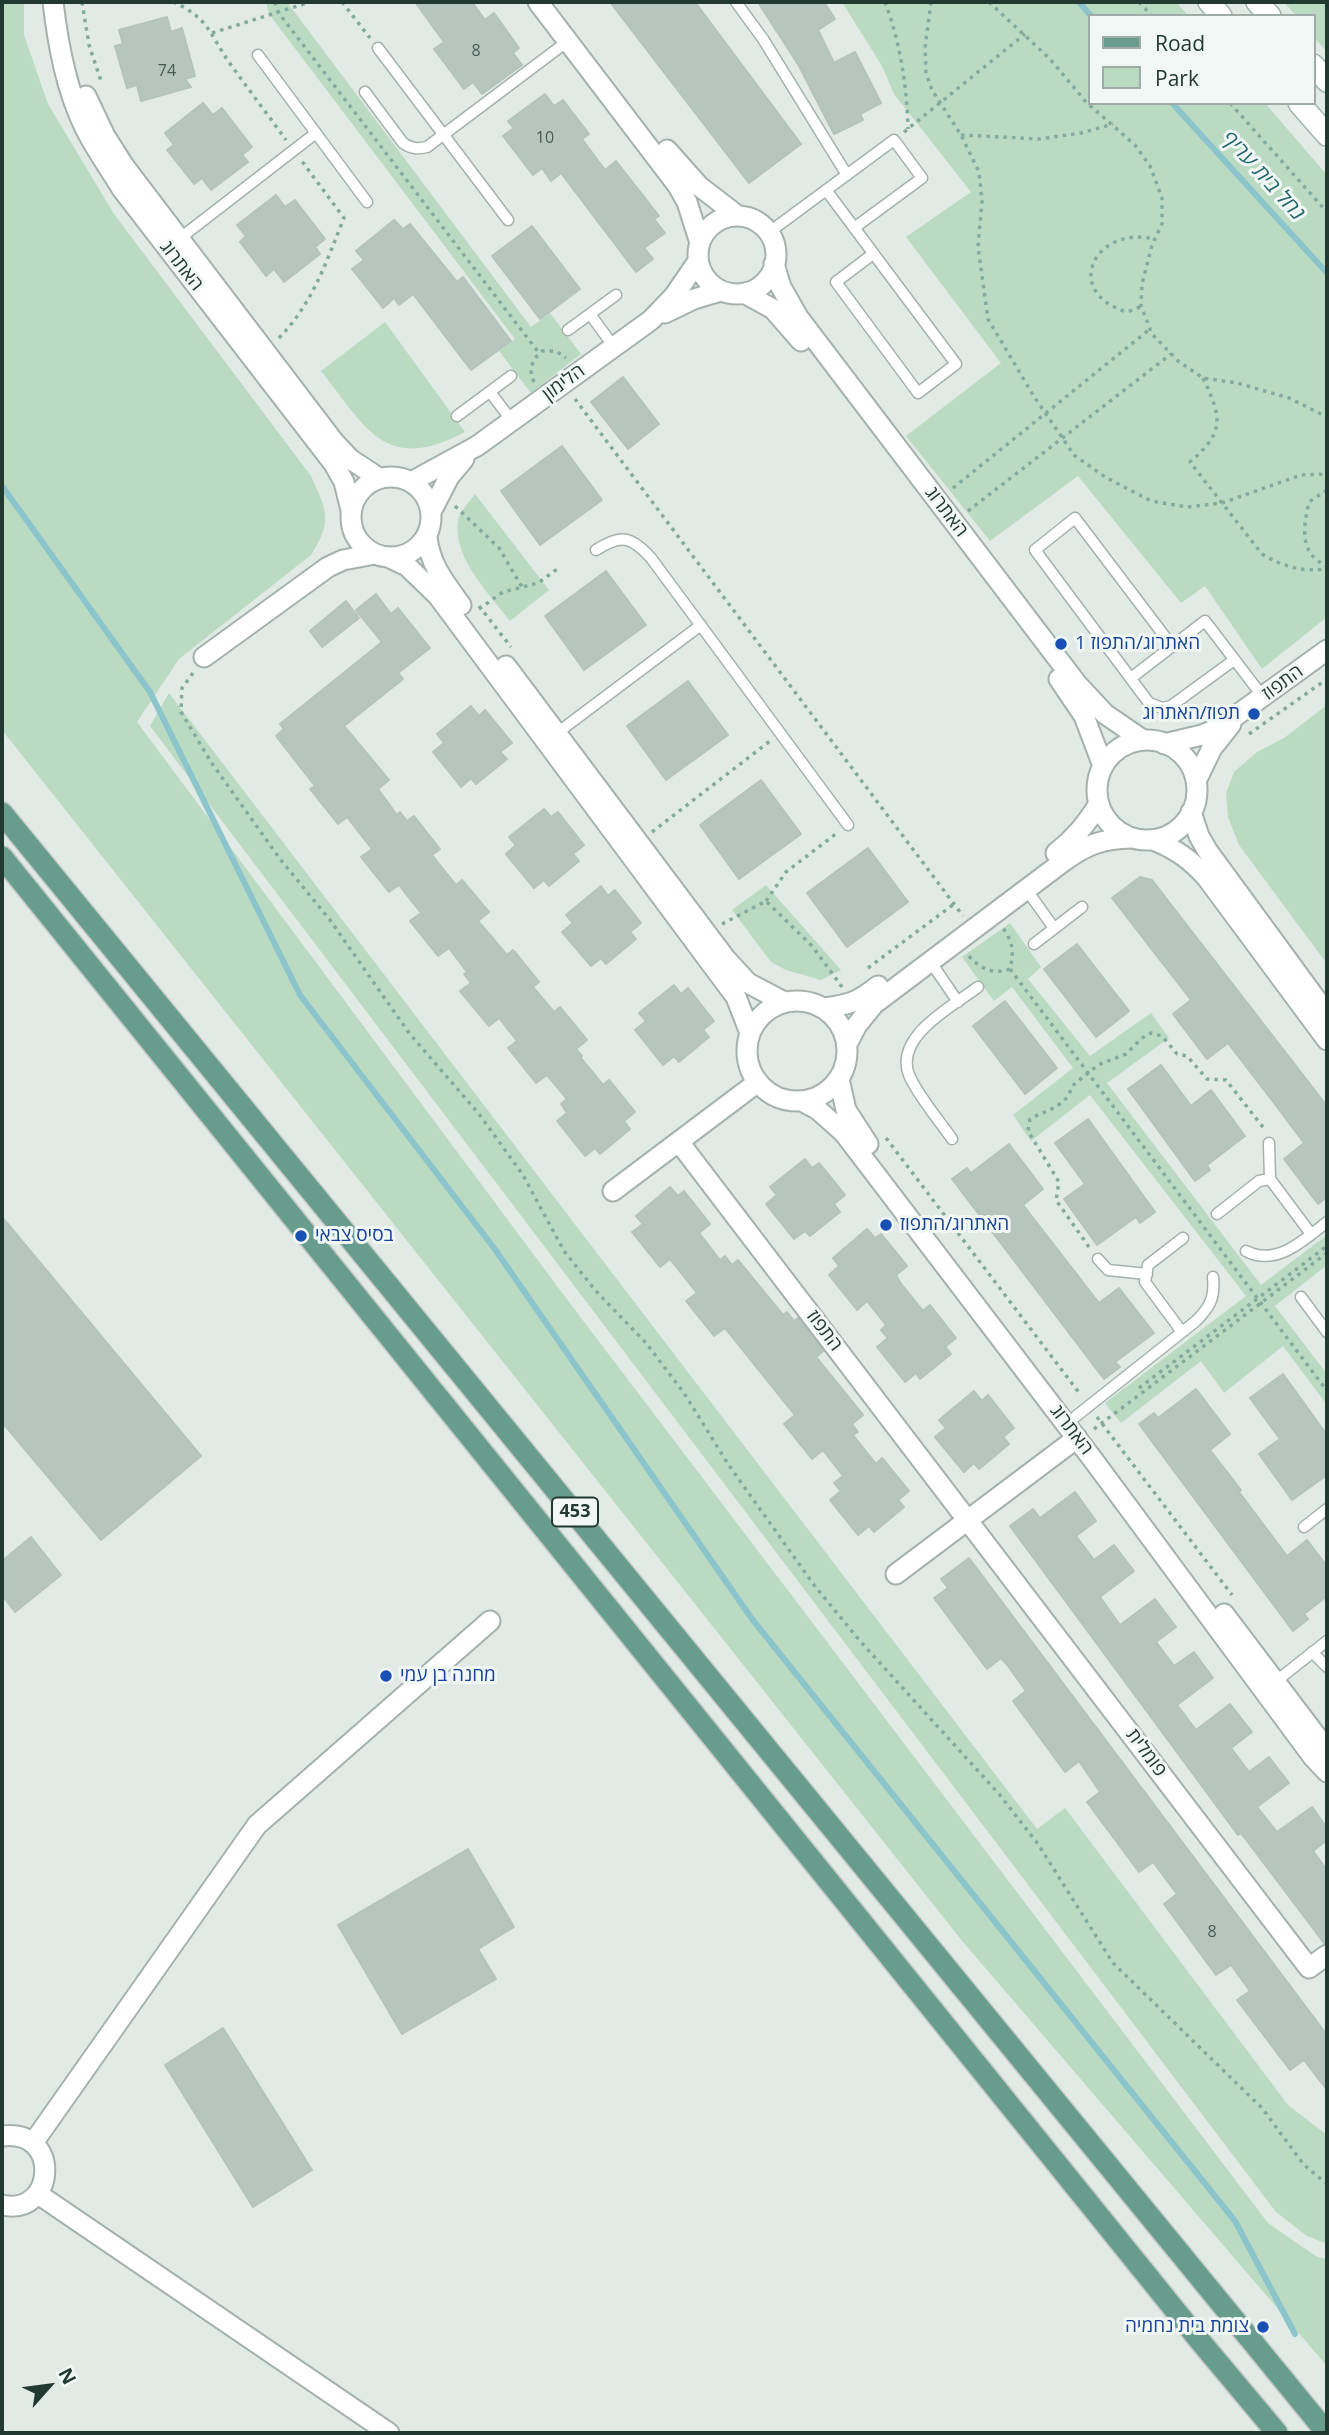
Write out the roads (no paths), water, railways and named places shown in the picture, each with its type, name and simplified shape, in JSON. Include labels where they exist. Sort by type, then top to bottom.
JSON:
[{"type":"main road","points":[[1315,67],[1327,81]]},
{"type":"main road","points":[[1301,105],[1327,135]]},
{"type":"main road","name":"453","points":[[2,813],[1327,2433]]},
{"type":"main road","name":"453","points":[[2,857],[1277,2433]]},
{"type":"main road","points":[[1200,2341],[1262,2433]]},
{"type":"main road","points":[[1272,2365],[1327,2418]]},
{"type":"street","name":"האתרוג","points":[[53,2],[63,65],[85,129],[122,189],[334,464],[344,482],[351,516]]},
{"type":"street","name":"האתרוג","points":[[64,2],[70,38],[90,107],[124,166],[334,442],[350,459],[379,478]]},
{"type":"street","points":[[538,2],[678,186],[687,202],[704,276],[721,291],[744,293],[764,283],[774,264],[775,247],[762,225],[738,216],[714,222],[704,232],[699,252]]},
{"type":"street","points":[[553,2],[684,171],[738,216]]},
{"type":"street","name":"הלימון","points":[[651,320],[674,296],[699,252]]},
{"type":"street","name":"האתרוג","points":[[774,264],[781,287],[798,317],[1077,684],[1105,714],[1143,740]]},
{"type":"street","name":"הלימון","points":[[411,482],[477,446],[651,320],[694,299],[721,291]]},
{"type":"street","name":"האתרוג","points":[[744,293],[773,309],[789,326],[1054,673],[1084,716],[1103,766]]},
{"type":"street","name":"הלימון","points":[[432,512],[459,464],[477,446]]},
{"type":"street","points":[[204,657],[328,567],[359,556],[408,554],[421,545],[431,526],[432,512],[425,494],[411,482],[390,476],[379,478],[362,489],[356,497],[347,539],[328,567]]},
{"type":"street","points":[[351,516],[355,534],[362,545],[407,566],[438,596],[736,997],[750,1033]]},
{"type":"street","points":[[427,537],[429,555],[435,567],[469,616],[706,932],[748,983],[784,1002]]},
{"type":"street","name":"התפוז","points":[[1164,744],[1202,735],[1238,715],[1327,650]]},
{"type":"street","name":"התפוז","points":[[1196,781],[1212,748],[1238,715]]},
{"type":"street","points":[[1131,838],[1109,823],[1098,804],[1098,780],[1103,766],[1119,748],[1143,740],[1164,744],[1181,753],[1196,781],[1196,795],[1191,812],[1175,832],[1153,840]]},
{"type":"street","points":[[820,1007],[848,995],[966,920],[1074,839],[1098,804]]},
{"type":"street","points":[[1191,812],[1207,850],[1327,1014]]},
{"type":"street","points":[[847,1044],[840,1025],[820,1007],[796,1000],[784,1002],[762,1014],[750,1033],[747,1059],[758,1082],[777,1097],[802,1101],[823,1094],[839,1079],[844,1068],[847,1044],[874,1004],[1089,845],[1131,838],[1153,840],[1177,849],[1192,861],[1327,1040]]},
{"type":"street","name":"האתרוג","points":[[839,1079],[841,1095],[853,1123],[1081,1429],[1327,1750]]},
{"type":"street","points":[[613,1191],[758,1082]]},
{"type":"street","name":"האתרוג","points":[[802,1101],[817,1109],[844,1133],[1081,1429],[1312,1757],[1327,1772]]},
{"type":"street","name":"התפוז","points":[[679,1142],[969,1520]]},
{"type":"street","points":[[896,1574],[969,1520],[1081,1429]]},
{"type":"street","name":"פומלית","points":[[969,1520],[1309,1968],[1327,1955]]},
{"type":"street","points":[[33,2143],[257,1825],[490,1620]]},
{"type":"street","points":[[2,2136],[12,2135],[33,2143],[40,2151],[46,2173],[38,2194],[19,2206],[2,2205]]},
{"type":"street","points":[[38,2194],[390,2433]]},
{"type":"lane","points":[[736,2],[763,39],[847,175]]},
{"type":"lane","points":[[365,92],[403,143],[410,148],[427,147],[568,41]]},
{"type":"lane","points":[[378,48],[508,219]]},
{"type":"lane","points":[[258,55],[367,202]]},
{"type":"lane","points":[[179,239],[316,133]]},
{"type":"lane","points":[[768,233],[894,140],[922,178],[854,228]]},
{"type":"lane","points":[[826,190],[956,365],[918,393],[836,282],[873,254]]},
{"type":"lane","points":[[568,330],[616,295]]},
{"type":"lane","points":[[590,314],[614,347]]},
{"type":"lane","points":[[457,416],[511,376]]},
{"type":"lane","points":[[490,392],[512,421]]},
{"type":"lane","points":[[1172,646],[1075,518],[1035,550],[1149,703],[1162,708],[1181,699],[1234,660]]},
{"type":"lane","points":[[596,550],[618,538],[629,540],[641,547],[848,825]]},
{"type":"lane","points":[[1131,678],[1205,621],[1263,697]]},
{"type":"lane","points":[[557,733],[701,625]]},
{"type":"lane","points":[[1026,889],[1054,928]]},
{"type":"lane","points":[[1034,944],[1082,907]]},
{"type":"lane","points":[[930,961],[958,1002]]},
{"type":"lane","points":[[953,1139],[910,1077],[907,1058],[911,1042],[922,1029],[978,987]]},
{"type":"lane","points":[[1269,1143],[1270,1179],[1311,1234]]},
{"type":"lane","points":[[1217,1214],[1259,1181],[1270,1179]]},
{"type":"lane","points":[[1246,1251],[1257,1256],[1272,1256],[1288,1251],[1327,1222]]},
{"type":"lane","points":[[1182,1332],[1146,1282],[1148,1265],[1183,1238]]},
{"type":"lane","points":[[1098,1259],[1108,1270],[1147,1274]]},
{"type":"lane","points":[[1081,1429],[1209,1308],[1215,1293],[1213,1277]]},
{"type":"lane","points":[[1301,1297],[1327,1332]]},
{"type":"lane","points":[[1304,1527],[1327,1509]]},
{"type":"lane","points":[[1275,1682],[1327,1641]]},
{"type":"lane","points":[[1312,1652],[1327,1667]]},
{"type":"waterway","name":"נחל בית עריף","points":[[1079,2],[1089,14]]},
{"type":"waterway","name":"נחל בית עריף","points":[[1174,105],[1327,273]]},
{"type":"waterway","points":[[2,486],[150,692],[300,995],[494,1248],[752,1619],[1235,2221],[1295,2334]]},
{"type":"place","name":"האתרוג/התפוז 1","points":[[1061,644]]},
{"type":"place","name":"תפוז/האתרוג","points":[[1254,714]]},
{"type":"place","name":"האתרוג/התפוז","points":[[886,1225]]},
{"type":"place","name":"בסיס צבאי","points":[[301,1236]]},
{"type":"place","name":"מחנה בן עמי","points":[[386,1676]]},
{"type":"place","name":"צומת בית נחמיה","points":[[1263,2327]]}]
